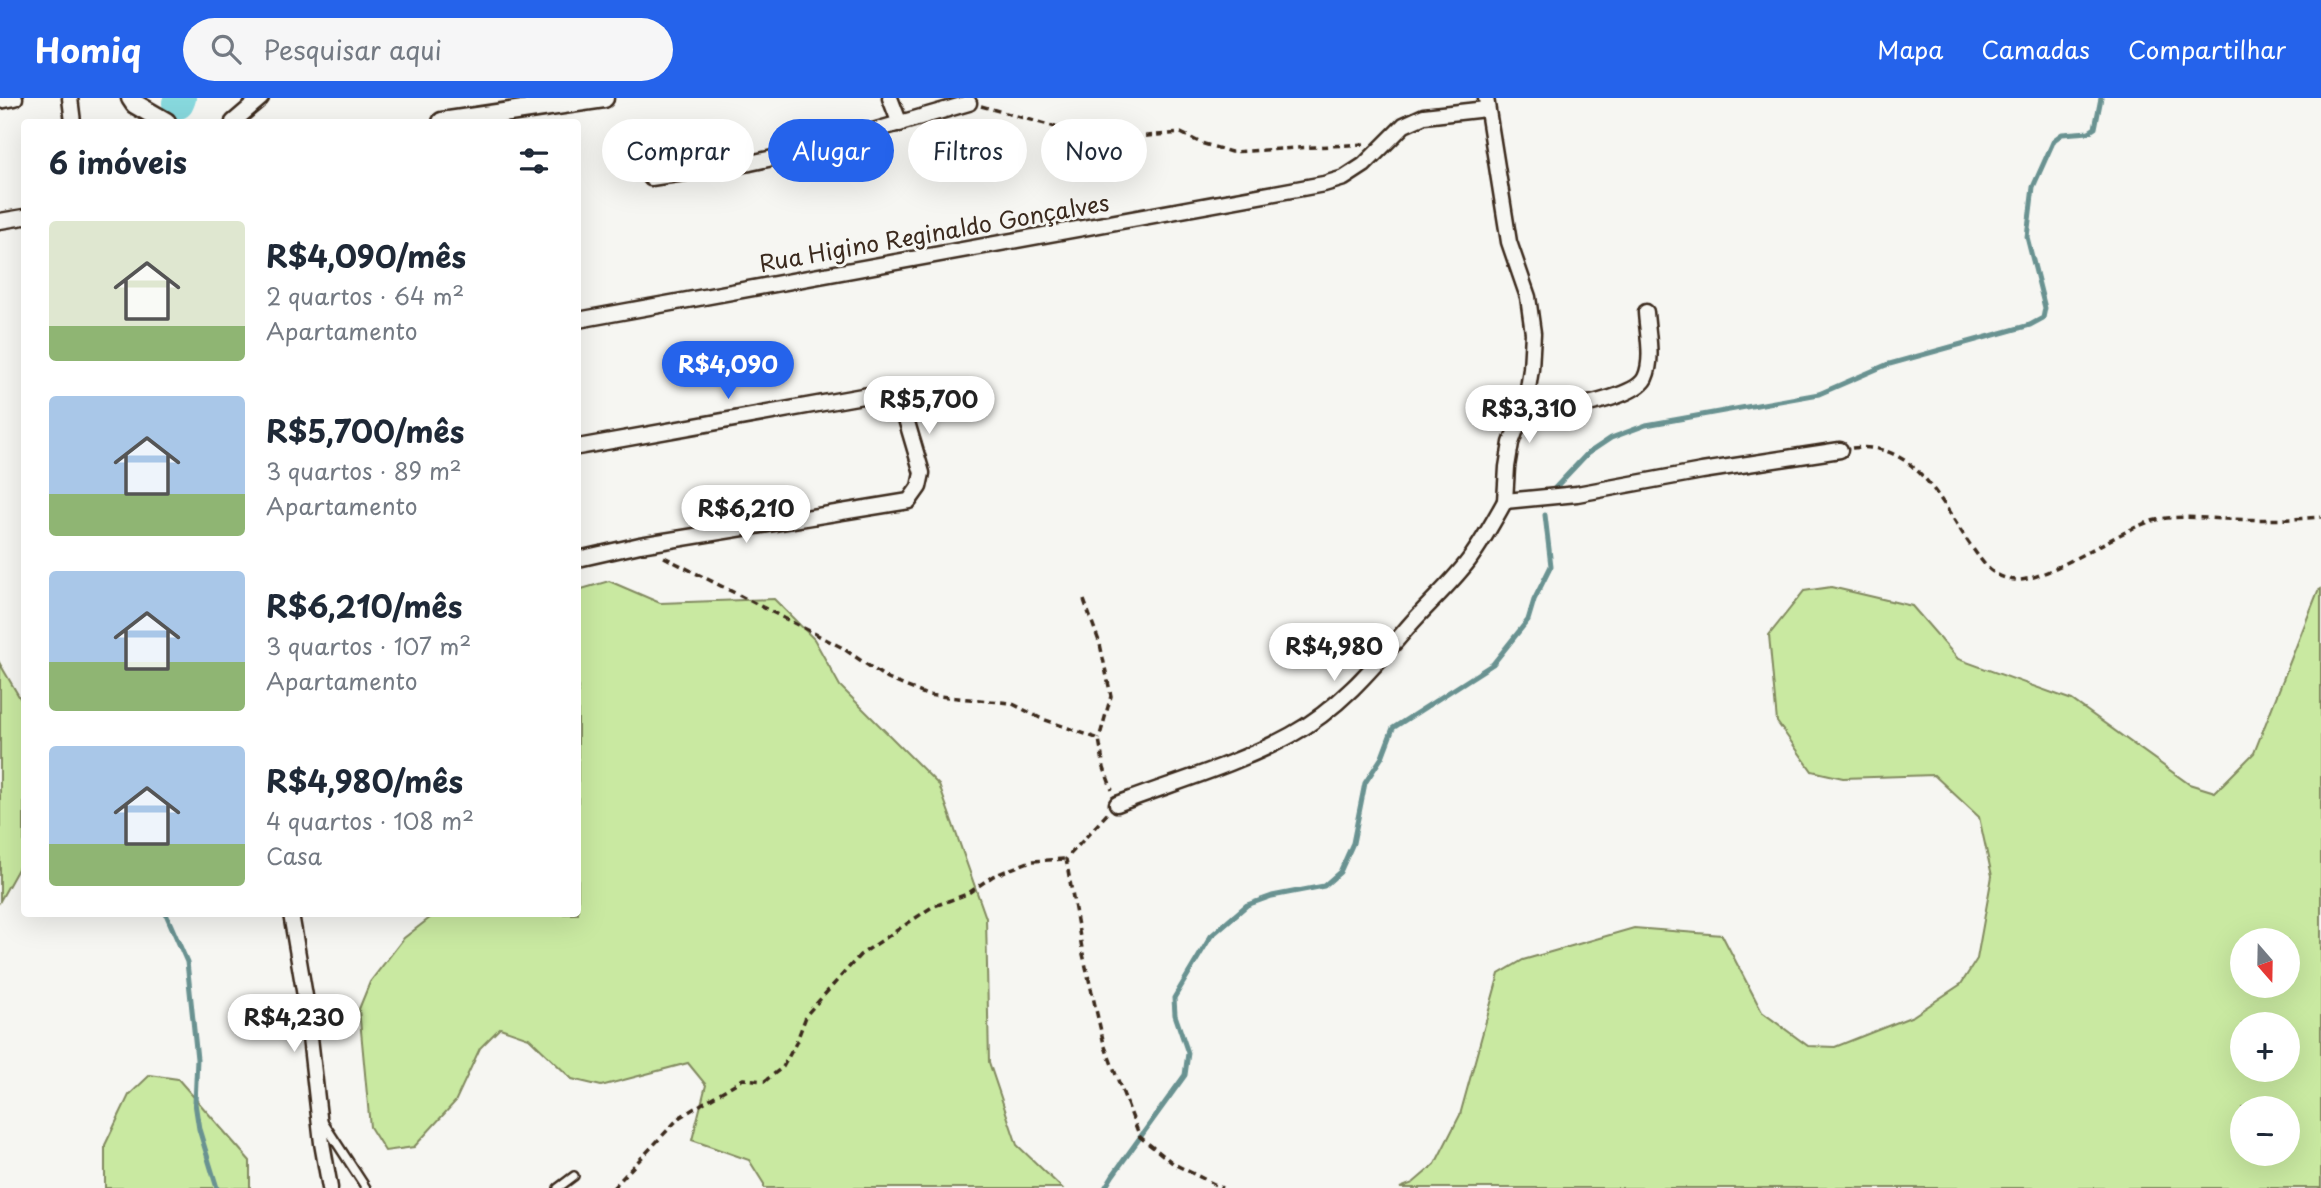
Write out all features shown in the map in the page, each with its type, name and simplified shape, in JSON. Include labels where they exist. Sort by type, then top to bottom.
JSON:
[{"type":"street","points":[[0,101],[15,98]]},
{"type":"street","points":[[70,98],[73,119]]},
{"type":"street","points":[[131,98],[135,104],[161,119]]},
{"type":"street","points":[[236,119],[261,98]]},
{"type":"street","points":[[493,119],[604,98]]},
{"type":"street","points":[[890,98],[900,124]]},
{"type":"street","points":[[754,162],[969,103]]},
{"type":"street","points":[[1117,804],[1250,755],[1293,735],[1328,712],[1384,657],[1468,561],[1489,532],[1505,501],[1511,443],[1526,402],[1533,333],[1528,297],[1509,242],[1486,104]]},
{"type":"street","name":"Rua Higino Reginaldo Gonçalves","points":[[581,319],[1324,184],[1344,177],[1364,164],[1404,125],[1424,116],[1486,104]]},
{"type":"street","points":[[0,221],[21,218]]},
{"type":"street","points":[[1526,402],[1571,407],[1630,392],[1640,386],[1649,363],[1646,312]]},
{"type":"street","points":[[581,446],[885,391],[894,393],[901,402],[922,473],[919,487],[909,500],[640,545],[581,558]]},
{"type":"street","points":[[1505,501],[1577,494],[1840,450]]},
{"type":"street","points":[[292,917],[306,1002],[330,1188]]},
{"type":"lane","points":[[319,1116],[366,1188]]},
{"type":"lane","points":[[558,1188],[574,1177]]},
{"type":"path","points":[[969,103],[1059,128],[1124,138],[1181,133],[1200,143],[1231,152],[1386,143]]},
{"type":"path","points":[[1840,450],[1872,446],[1903,457],[1922,474],[1989,571],[2016,581],[2035,578],[2116,535],[2149,521],[2189,517],[2285,520],[2321,517]]},
{"type":"path","points":[[640,545],[841,648],[887,679],[927,695],[1011,703],[1040,718],[1099,739]]},
{"type":"path","points":[[613,1188],[680,1117],[743,1079],[765,1081],[783,1067],[807,1014],[860,955],[932,907],[967,894],[993,876],[1031,861],[1066,859],[1117,804],[1104,768],[1099,739],[1111,696],[1100,644],[1084,600]]},
{"type":"path","points":[[1066,859],[1083,954],[1104,1044],[1140,1137],[1174,1164],[1222,1188]]},
{"type":"green space","points":[[609,581],[660,603],[774,599],[814,639],[840,686],[939,785],[986,918],[989,1062],[1017,1145],[1062,1188],[764,1188],[749,1160],[692,1140],[706,1085],[688,1063],[601,1086],[572,1079],[529,1038],[500,1028],[480,1048],[455,1102],[414,1147],[385,1151],[370,1127],[359,1009],[370,982],[404,938],[431,917],[581,917],[581,589]]},
{"type":"green space","points":[[1831,587],[1912,606],[1958,659],[2072,700],[2189,784],[2215,792],[2254,753],[2321,589],[2321,1188],[1400,1188],[1413,1183],[1435,1164],[1460,1115],[1499,974],[1523,960],[1634,928],[1722,935],[1762,1012],[1808,1046],[1835,1047],[1913,1016],[1961,984],[1977,959],[1992,876],[1979,817],[1934,775],[1843,778],[1812,771],[1777,722],[1769,635],[1804,591]]},
{"type":"green space","points":[[0,664],[21,700],[21,863],[0,901]]},
{"type":"green space","points":[[150,1075],[178,1079],[250,1161],[250,1188],[105,1188],[105,1145],[129,1095]]},
{"type":"waterway","points":[[178,103],[180,98]]},
{"type":"waterway","points":[[1554,489],[1587,454],[1611,438],[1646,425],[1819,394],[1886,365],[2030,325],[2043,318],[2045,308],[2027,237],[2033,187],[2054,140],[2062,134],[2089,132],[2095,128],[2101,98]]},
{"type":"waterway","points":[[1105,1188],[1185,1075],[1188,1053],[1175,1015],[1174,998],[1211,936],[1247,905],[1272,896],[1324,886],[1340,872],[1353,843],[1365,783],[1382,757],[1393,728],[1493,664],[1528,620],[1534,600],[1551,566],[1545,515]]},
{"type":"waterway","points":[[167,917],[187,962],[197,1059],[195,1103],[199,1129],[217,1188]]}]
